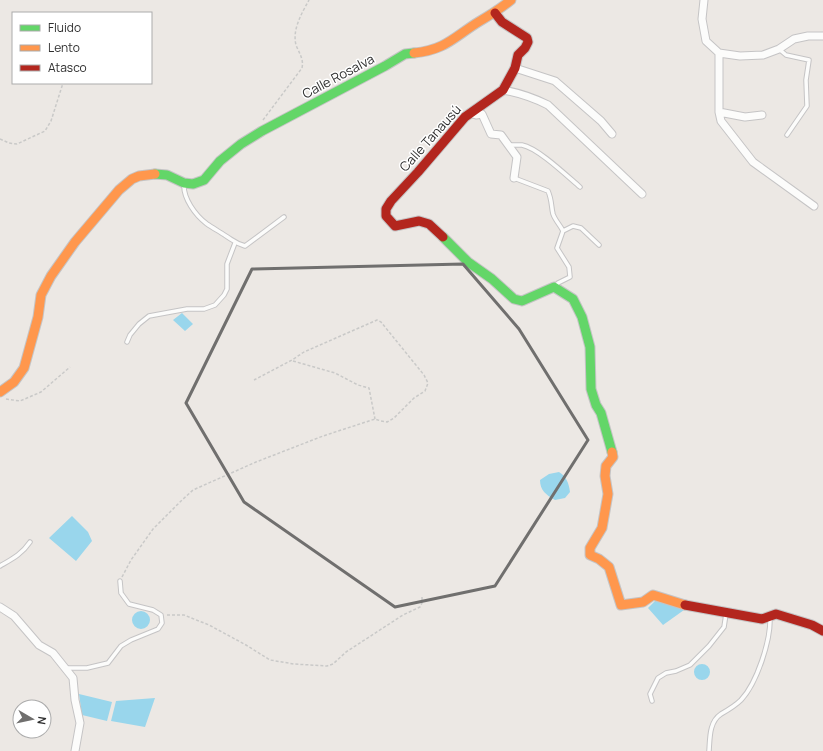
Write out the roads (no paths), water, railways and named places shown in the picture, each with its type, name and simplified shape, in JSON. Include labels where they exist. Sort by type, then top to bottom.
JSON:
[{"type":"street","name":"Calle Rosalva","points":[[184,183],[193,184],[204,180],[220,161],[241,144],[262,131],[405,54],[427,52],[444,46],[480,21],[495,13],[511,0]]},
{"type":"street","points":[[704,0],[702,19],[706,41],[718,53],[740,56],[763,55],[779,49],[794,39],[808,36],[823,36]]},
{"type":"street","points":[[495,13],[502,22],[527,38],[528,42],[525,48],[518,55],[515,68],[504,90],[522,94],[548,105],[642,194]]},
{"type":"street","points":[[718,53],[719,112],[721,121],[753,162],[814,206]]},
{"type":"street","points":[[515,68],[555,81],[601,121],[612,134]]},
{"type":"street","name":"Calle Tanausú","points":[[504,90],[464,117],[418,172],[391,201],[386,209],[386,216],[395,226],[419,221],[429,224],[468,262],[492,279],[514,298],[522,301],[554,287]]},
{"type":"street","points":[[719,112],[745,117],[762,115]]},
{"type":"street","points":[[469,113],[476,115],[482,114],[491,134],[501,135],[509,145],[517,157],[514,178]]},
{"type":"street","points":[[2,396],[24,368],[38,317],[41,295],[51,276],[75,242],[119,190],[132,179],[139,176],[158,174],[167,175],[184,183]]},
{"type":"street","points":[[554,287],[574,300],[586,328],[590,348],[590,390],[596,407],[601,412],[613,457],[606,466],[605,476],[608,494],[602,528],[590,548],[590,555],[599,559],[609,567],[621,605],[643,602],[653,595],[694,607],[734,612],[762,619],[776,614],[812,625],[823,631]]},
{"type":"street","points":[[0,606],[14,616],[39,646],[53,653],[73,678],[75,700],[80,723],[75,751]]},
{"type":"lane","points":[[779,49],[786,55],[809,60],[806,80],[807,106],[787,135]]},
{"type":"lane","points":[[509,145],[522,145],[528,148],[548,160],[580,187]]},
{"type":"lane","points":[[514,178],[548,191],[552,199],[553,212],[563,231]]},
{"type":"lane","points":[[184,183],[184,192],[195,211],[206,224],[235,243],[245,246],[284,217]]},
{"type":"lane","points":[[554,287],[558,283],[570,278],[569,267],[557,248],[563,231],[573,226],[581,228],[599,245]]},
{"type":"lane","points":[[128,342],[130,335],[139,324],[149,316],[186,309],[204,309],[215,305],[224,295],[227,288],[227,264],[235,243]]},
{"type":"lane","points":[[0,566],[24,551],[30,542]]},
{"type":"lane","points":[[65,668],[87,668],[108,663],[121,646],[131,640],[158,629],[162,623],[161,615],[153,610],[129,604],[121,594],[120,581]]},
{"type":"lane","points":[[652,701],[650,694],[658,678],[666,673],[676,671],[690,665],[709,646],[724,627],[726,612]]},
{"type":"lane","points":[[709,751],[711,732],[714,722],[720,715],[731,709],[742,700],[755,679],[771,628],[770,616]]},
{"type":"water","points":[[182,313],[193,324],[185,331],[173,320]]},
{"type":"water","points":[[559,472],[567,480],[570,492],[565,498],[555,500],[544,492],[541,487],[540,480],[549,474]]},
{"type":"water","points":[[72,516],[88,532],[92,541],[76,561],[49,538]]},
{"type":"water","points":[[656,600],[684,610],[663,625],[648,608]]},
{"type":"water","points":[[137,611],[145,611],[150,616],[148,627],[145,629],[137,629],[132,624],[132,616]]},
{"type":"water","points":[[702,664],[709,669],[710,672],[705,679],[702,680],[695,675],[694,672],[699,665]]},
{"type":"water","points":[[79,694],[112,702],[107,721],[82,715]]},
{"type":"water","points":[[155,698],[145,727],[111,721],[116,701]]}]
